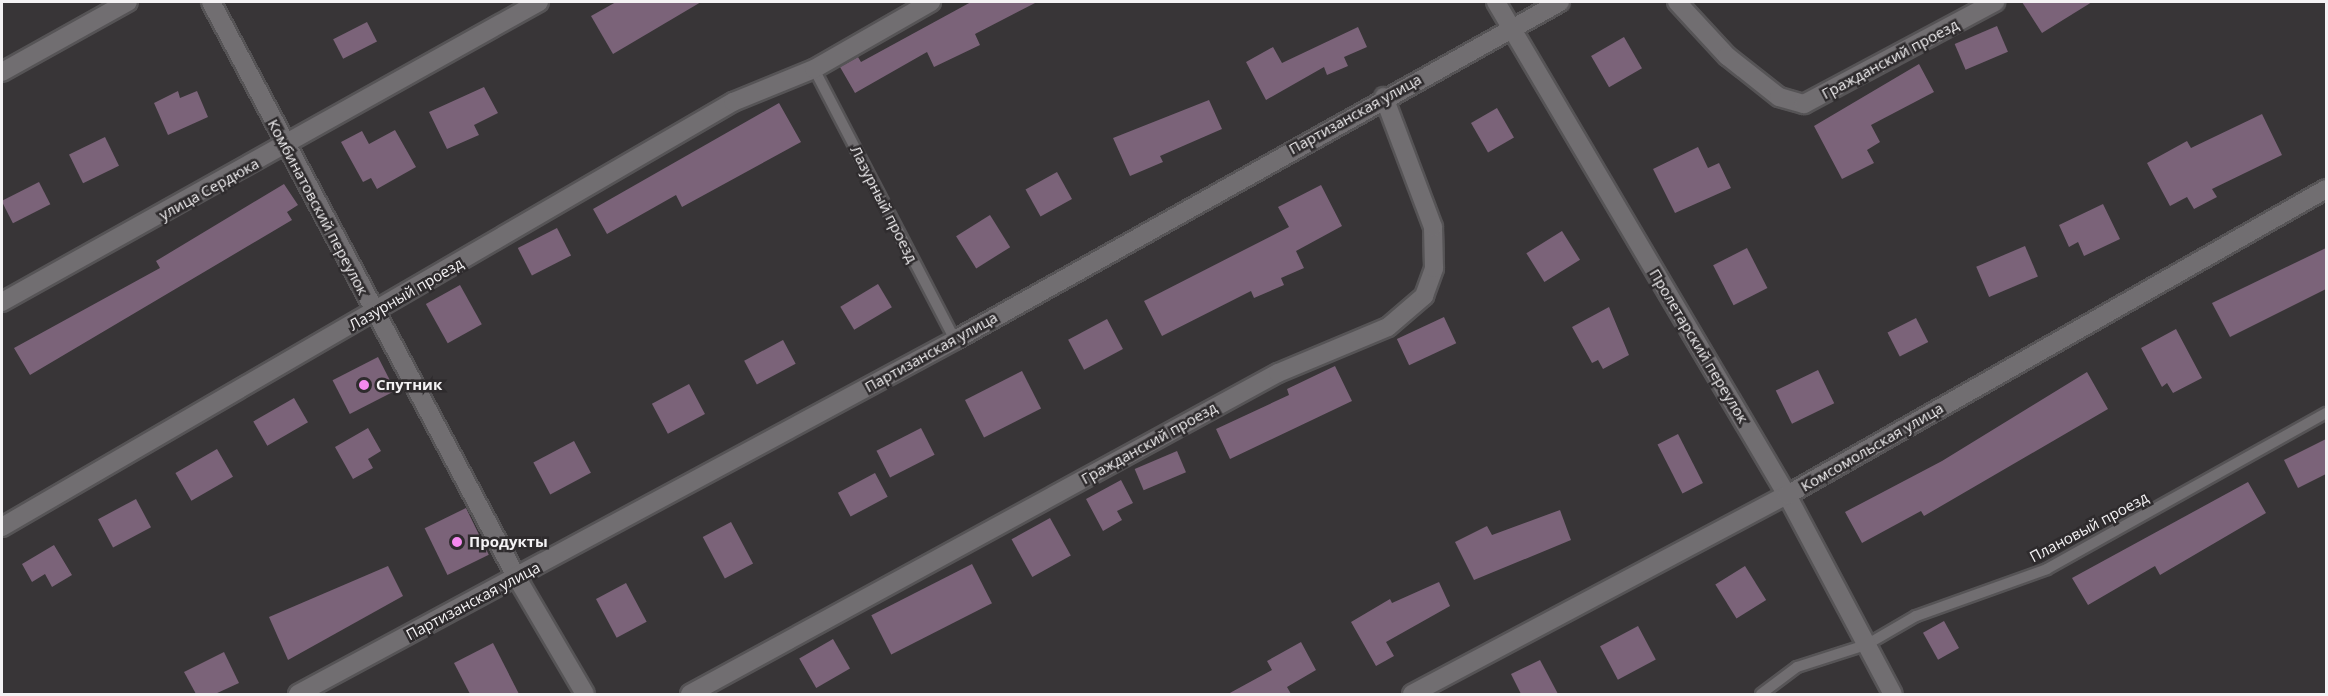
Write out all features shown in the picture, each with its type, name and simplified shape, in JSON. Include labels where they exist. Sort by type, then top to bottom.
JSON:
[{"type":"street","points":[[2,72],[129,2]]},
{"type":"street","name":"Комбинатовский переулок","points":[[211,2],[517,578],[585,694]]},
{"type":"street","name":"улица Сердюка","points":[[2,302],[286,147],[539,2]]},
{"type":"street","name":"Лазурный проезд","points":[[2,527],[733,102],[814,69],[931,2]]},
{"type":"street","name":"Пролетарский переулок","points":[[1496,2],[1787,495],[1893,694]]},
{"type":"street","name":"Партизанская улица","points":[[298,694],[955,340],[1384,97],[1560,2]]},
{"type":"street","name":"Гражданский проезд","points":[[1677,2],[1727,56],[1779,97],[1804,104],[1995,2]]},
{"type":"street","name":"Гражданский проезд","points":[[690,694],[1278,373],[1388,327],[1424,296],[1434,268],[1433,227],[1384,97]]},
{"type":"street","name":"Комсомольская улица","points":[[1412,694],[1787,495],[2326,189]]},
{"type":"lane","name":"Лазурный проезд","points":[[814,69],[955,340]]},
{"type":"lane","name":"Плановый проезд","points":[[1761,694],[1797,667],[1866,645],[1916,616],[2047,570],[2326,413]]},
{"type":"building","points":[[616,2],[701,2],[613,54],[591,16]]},
{"type":"building","points":[[971,2],[1037,2],[975,34],[980,45],[934,67],[927,52],[855,93],[840,67],[858,57],[861,62]]},
{"type":"building","points":[[2022,2],[2092,2],[2042,33]]},
{"type":"building","points":[[367,22],[377,42],[343,59],[333,39]]},
{"type":"building","points":[[1997,26],[2008,52],[1966,70],[1955,44]]},
{"type":"building","points":[[1358,27],[1367,47],[1344,57],[1348,66],[1327,75],[1324,67],[1266,100],[1246,62],[1273,47],[1282,63]]},
{"type":"building","points":[[1624,37],[1642,68],[1609,87],[1591,56]]},
{"type":"building","points":[[1919,64],[1934,92],[1871,125],[1880,142],[1867,150],[1874,163],[1842,179],[1814,126]]},
{"type":"building","points":[[484,87],[498,113],[474,125],[479,135],[447,149],[429,112]]},
{"type":"building","points":[[178,91],[180,98],[197,91],[208,117],[168,135],[154,103]]},
{"type":"building","points":[[1209,100],[1222,129],[1160,156],[1163,162],[1130,176],[1113,138]]},
{"type":"building","points":[[779,103],[801,142],[682,207],[676,195],[607,234],[593,209]]},
{"type":"building","points":[[1497,108],[1514,137],[1488,152],[1471,123]]},
{"type":"building","points":[[2262,114],[2282,155],[2212,189],[2217,197],[2194,209],[2187,197],[2170,206],[2147,163],[2187,141],[2191,148]]},
{"type":"building","points":[[395,130],[416,167],[377,189],[371,178],[363,182],[341,142],[362,131],[369,144]]},
{"type":"building","points":[[105,137],[119,166],[83,183],[69,155]]},
{"type":"building","points":[[1698,147],[1708,168],[1719,163],[1731,188],[1675,213],[1653,169]]},
{"type":"building","points":[[1057,172],[1072,199],[1041,217],[1026,189]]},
{"type":"building","points":[[39,182],[50,204],[13,223],[2,201]]},
{"type":"building","points":[[284,184],[298,205],[287,212],[292,220],[30,375],[14,348],[160,268],[156,261]]},
{"type":"building","points":[[1321,185],[1342,226],[1296,251],[1304,268],[1281,278],[1284,285],[1254,298],[1251,291],[1162,336],[1144,301],[1289,227],[1278,207]]},
{"type":"building","points":[[2103,204],[2120,239],[2084,256],[2078,242],[2069,247],[2059,225]]},
{"type":"building","points":[[990,215],[1010,247],[976,268],[956,236]]},
{"type":"building","points":[[557,228],[571,256],[532,276],[518,248]]},
{"type":"building","points":[[1562,231],[1580,260],[1544,282],[1526,253]]},
{"type":"building","points":[[2025,246],[2038,276],[1989,297],[1976,267]]},
{"type":"building","points":[[1747,248],[1767,288],[1734,305],[1713,265]]},
{"type":"building","points":[[2326,248],[2326,289],[2230,337],[2212,303]]},
{"type":"building","points":[[878,284],[892,307],[854,330],[840,307]]},
{"type":"building","points":[[460,285],[482,324],[448,343],[426,304]]},
{"type":"building","points":[[1609,307],[1629,355],[1603,369],[1598,360],[1592,363],[1572,327]]},
{"type":"building","points":[[1444,317],[1456,343],[1409,365],[1397,339]]},
{"type":"building","points":[[1916,318],[1928,342],[1900,357],[1887,333]]},
{"type":"building","points":[[1107,319],[1123,349],[1084,370],[1068,340]]},
{"type":"building","points":[[2176,329],[2202,378],[2173,393],[2167,383],[2162,387],[2141,348]]},
{"type":"building","points":[[783,340],[796,364],[757,384],[744,361]]},
{"type":"building","name":"Спутник","points":[[378,357],[395,391],[350,414],[333,380]]},
{"type":"building","points":[[1335,366],[1352,401],[1230,459],[1216,429],[1289,395],[1287,389]]},
{"type":"building","points":[[1818,370],[1834,403],[1792,424],[1776,391]]},
{"type":"building","points":[[1022,371],[1041,408],[984,437],[965,400]]},
{"type":"building","points":[[2087,372],[2108,409],[1924,516],[1921,511],[1862,543],[1845,512],[1942,461]]},
{"type":"building","points":[[689,384],[705,414],[668,434],[652,404]]},
{"type":"building","points":[[294,398],[308,422],[267,446],[253,422]]},
{"type":"building","points":[[368,428],[381,451],[368,459],[373,468],[353,479],[335,447]]},
{"type":"building","points":[[921,428],[935,455],[890,477],[876,451]]},
{"type":"building","points":[[1678,434],[1703,483],[1682,493],[1658,444]]},
{"type":"building","points":[[2326,439],[2326,474],[2298,488],[2284,460]]},
{"type":"building","points":[[574,441],[591,473],[550,494],[533,463]]},
{"type":"building","points":[[217,449],[233,477],[191,501],[175,473]]},
{"type":"building","points":[[1177,451],[1186,472],[1144,490],[1135,469]]},
{"type":"building","points":[[875,473],[888,497],[851,517],[838,493]]},
{"type":"building","points":[[1121,480],[1133,503],[1117,511],[1122,520],[1103,531],[1086,499]]},
{"type":"building","points":[[2248,482],[2266,513],[2160,575],[2155,566],[2088,605],[2072,578]]},
{"type":"building","points":[[136,499],[151,527],[113,547],[98,519]]},
{"type":"building","name":"Продукты","points":[[466,508],[489,555],[447,575],[425,528]]},
{"type":"building","points":[[1560,510],[1571,540],[1474,580],[1455,542],[1487,526],[1492,535]]},
{"type":"building","points":[[1050,518],[1071,556],[1032,577],[1012,539]]},
{"type":"building","points":[[731,522],[753,563],[725,579],[703,537]]},
{"type":"building","points":[[54,545],[72,575],[52,587],[45,574],[32,582],[22,564]]},
{"type":"building","points":[[972,564],[992,603],[891,655],[871,615]]},
{"type":"building","points":[[388,566],[403,596],[288,660],[269,617]]},
{"type":"building","points":[[1745,566],[1766,600],[1737,618],[1715,585]]},
{"type":"building","points":[[1439,582],[1450,606],[1386,642],[1394,656],[1376,666],[1351,622],[1390,599],[1392,603]]},
{"type":"building","points":[[626,583],[647,622],[617,638],[596,599]]},
{"type":"building","points":[[1944,621],[1959,648],[1938,660],[1923,633]]},
{"type":"building","points":[[1638,626],[1656,660],[1618,680],[1600,646]]},
{"type":"building","points":[[833,639],[850,668],[816,688],[799,658]]},
{"type":"building","points":[[1301,642],[1316,670],[1287,687],[1291,694],[1228,694],[1272,670],[1267,661]]},
{"type":"building","points":[[493,643],[519,694],[470,694],[454,663]]},
{"type":"building","points":[[224,652],[239,683],[215,694],[196,694],[184,672]]},
{"type":"building","points":[[1540,660],[1558,694],[1521,694],[1511,674]]},
{"type":"place","name":"Спутник","points":[[364,385]]},
{"type":"place","name":"Продукты","points":[[457,542]]}]
